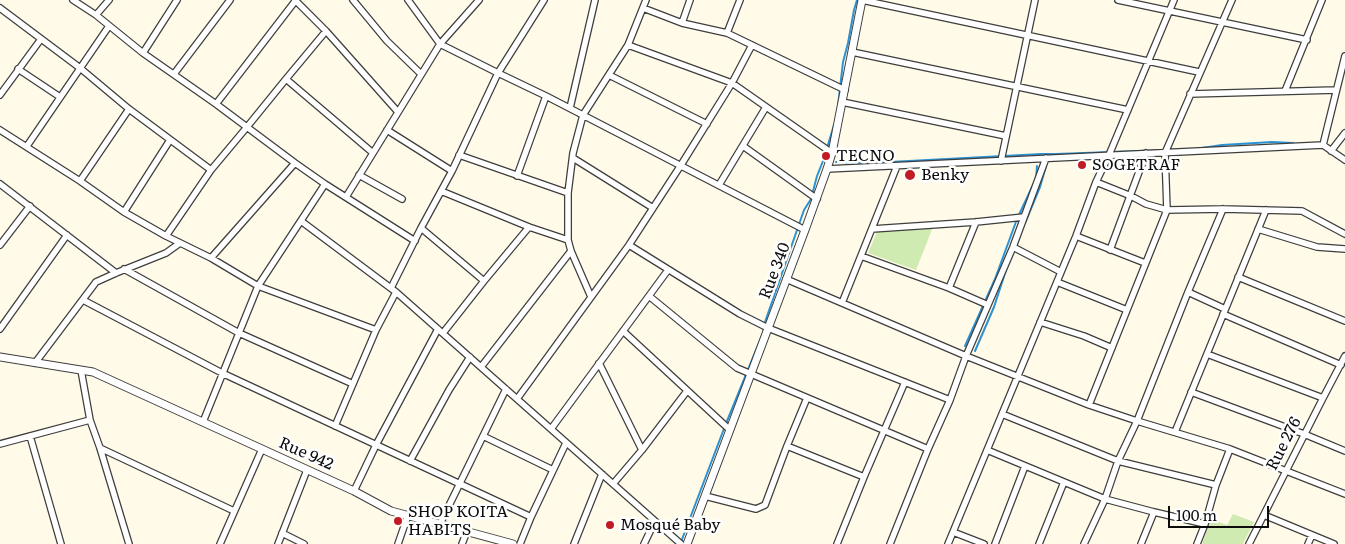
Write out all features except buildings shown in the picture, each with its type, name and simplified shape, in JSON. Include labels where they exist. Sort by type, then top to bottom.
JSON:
[{"type":"street","points":[[73,0],[96,15],[143,53],[295,163],[415,241]]},
{"type":"street","points":[[96,15],[109,0]]},
{"type":"street","points":[[143,53],[177,0]]},
{"type":"street","points":[[174,74],[230,0]]},
{"type":"street","points":[[216,104],[296,0],[398,112]]},
{"type":"street","points":[[353,0],[387,41],[422,74]]},
{"type":"street","points":[[408,0],[440,44],[570,108],[806,230]]},
{"type":"street","points":[[346,197],[440,44],[479,0]]},
{"type":"street","points":[[335,426],[421,228],[452,171],[498,73],[544,0]]},
{"type":"street","points":[[570,108],[595,0]]},
{"type":"street","points":[[591,298],[568,240],[568,193],[573,158],[583,115],[628,45],[646,0]]},
{"type":"street","points":[[682,23],[690,0]]},
{"type":"street","points":[[728,33],[740,0]]},
{"type":"street","points":[[862,0],[1199,72]]},
{"type":"street","name":"Rue 340","points":[[687,544],[806,230],[827,169],[832,153],[862,0]]},
{"type":"street","points":[[1001,161],[1035,0]]},
{"type":"street","points":[[1118,0],[1139,2],[1169,11],[1307,40]]},
{"type":"street","points":[[948,544],[1076,236],[1096,182],[1174,0]]},
{"type":"street","points":[[1089,405],[1167,210],[1164,152],[1232,0]]},
{"type":"street","points":[[1285,92],[1322,0]]},
{"type":"street","points":[[0,8],[80,68],[129,109],[211,170]]},
{"type":"street","points":[[643,8],[682,23],[728,33],[845,90]]},
{"type":"street","points":[[27,146],[109,26]]},
{"type":"street","points":[[166,236],[211,170],[248,128],[326,31]]},
{"type":"street","points":[[0,95],[41,39]]},
{"type":"street","points":[[628,45],[732,83],[832,153]]},
{"type":"street","points":[[517,399],[629,245],[707,124],[752,45]]},
{"type":"street","points":[[852,52],[1128,110]]},
{"type":"street","points":[[1323,145],[1345,56]]},
{"type":"street","points":[[18,69],[60,97]]},
{"type":"street","points":[[609,75],[707,124]]},
{"type":"street","points":[[286,79],[373,153]]},
{"type":"street","points":[[1190,94],[1336,90]]},
{"type":"street","points":[[517,176],[546,96]]},
{"type":"street","points":[[842,102],[1006,136]]},
{"type":"street","points":[[720,185],[766,108]]},
{"type":"street","points":[[80,181],[129,109]]},
{"type":"street","points":[[0,130],[80,181],[124,212],[166,236],[211,258],[258,286],[376,330]]},
{"type":"street","points":[[387,130],[452,171]]},
{"type":"street","points":[[1332,151],[1345,133]]},
{"type":"street","points":[[124,212],[170,140]]},
{"type":"street","points":[[827,169],[1323,145],[1345,160]]},
{"type":"street","points":[[743,146],[817,199]]},
{"type":"street","points":[[1110,250],[1146,154]]},
{"type":"street","points":[[459,155],[568,193]]},
{"type":"street","points":[[573,158],[653,208]]},
{"type":"street","points":[[890,544],[950,400],[966,356],[1014,247],[1046,158]]},
{"type":"street","points":[[211,258],[295,163]]},
{"type":"street","points":[[842,303],[897,166]]},
{"type":"street","points":[[359,175],[402,199]]},
{"type":"street","points":[[1096,182],[1146,204],[1167,210],[1302,211],[1345,234]]},
{"type":"street","points":[[0,184],[116,272]]},
{"type":"street","points":[[203,422],[258,286],[325,184]]},
{"type":"street","points":[[441,191],[529,227],[568,240]]},
{"type":"street","points":[[0,246],[30,206]]},
{"type":"street","points":[[1084,544],[1105,499],[1118,461],[1138,421],[1188,292],[1223,209]]},
{"type":"street","points":[[1175,432],[1266,210]]},
{"type":"street","points":[[872,229],[1024,217]]},
{"type":"street","points":[[301,220],[393,290],[681,544]]},
{"type":"street","points":[[949,288],[976,222]]},
{"type":"street","points":[[354,491],[376,445],[441,331],[529,227]]},
{"type":"street","points":[[421,228],[484,281]]},
{"type":"street","points":[[1258,228],[1317,247],[1345,249]]},
{"type":"street","points":[[0,329],[67,235]]},
{"type":"street","points":[[1076,236],[1145,262]]},
{"type":"street","points":[[35,363],[96,282],[116,272],[166,253],[180,243]]},
{"type":"street","points":[[629,245],[740,314],[768,328],[950,400]]},
{"type":"street","points":[[1014,247],[1061,272]]},
{"type":"street","points":[[481,367],[571,251]]},
{"type":"street","points":[[861,256],[988,304]]},
{"type":"street","points":[[124,270],[239,333],[354,384]]},
{"type":"street","points":[[551,429],[668,270]]},
{"type":"street","points":[[1238,277],[1345,321]]},
{"type":"street","points":[[786,279],[966,356],[1089,405],[1230,449],[1345,494]]},
{"type":"street","points":[[1057,282],[1127,310]]},
{"type":"street","points":[[1188,292],[1224,312],[1341,365]]},
{"type":"street","points":[[648,296],[737,368],[928,449]]},
{"type":"street","points":[[83,300],[222,373],[531,517]]},
{"type":"street","points":[[1040,322],[1084,336],[1112,348]]},
{"type":"street","points":[[622,331],[730,430]]},
{"type":"street","points":[[1207,354],[1323,398]]},
{"type":"street","name":"Rue 276","points":[[1249,544],[1345,356]]},
{"type":"street","name":"Rue 942","points":[[0,357],[93,372],[354,491],[391,510],[513,544]]},
{"type":"street","points":[[410,461],[449,390],[470,357]]},
{"type":"street","points":[[599,363],[642,450]]},
{"type":"street","points":[[81,370],[90,420],[129,544]]},
{"type":"street","points":[[837,544],[905,382]]},
{"type":"street","points":[[440,524],[506,389]]},
{"type":"street","points":[[613,484],[642,450],[687,391]]},
{"type":"street","points":[[1191,392],[1344,448]]},
{"type":"street","points":[[706,496],[756,509],[765,505],[807,398]]},
{"type":"street","points":[[1002,414],[1118,461],[1216,485]]},
{"type":"street","points":[[0,444],[90,420]]},
{"type":"street","points":[[30,436],[61,544]]},
{"type":"street","points":[[483,436],[553,470]]},
{"type":"street","points":[[520,544],[566,443]]},
{"type":"street","points":[[787,446],[864,477]]},
{"type":"street","points":[[100,448],[234,511]]},
{"type":"street","points":[[220,544],[262,449]]},
{"type":"street","points":[[1198,544],[1216,485],[1230,449]]},
{"type":"street","points":[[987,450],[1105,499],[1205,524]]},
{"type":"street","points":[[995,544],[1025,466]]},
{"type":"street","points":[[278,544],[307,470]]},
{"type":"street","points":[[574,544],[602,474]]},
{"type":"street","points":[[1039,544],[1064,482]]},
{"type":"street","points":[[1142,544],[1154,512]]},
{"type":"street","points":[[398,544],[408,515]]},
{"type":"street","points":[[1264,515],[1334,544]]},
{"type":"street","points":[[644,544],[655,521]]},
{"type":"street","points":[[462,544],[467,531]]},
{"type":"street","points":[[953,532],[984,544]]},
{"type":"street","points":[[282,533],[304,544]]},
{"type":"street","points":[[1308,544],[1312,535]]},
{"type":"green space","points":[[933,227],[916,270],[868,253],[877,232]]},
{"type":"green space","points":[[1233,514],[1254,522],[1243,544],[1202,544],[1211,519],[1227,525]]},
{"type":"waterway","points":[[838,106],[843,62],[857,0]]},
{"type":"waterway","points":[[681,542],[763,333],[765,322],[804,210],[811,199],[834,125]]},
{"type":"waterway","points":[[836,162],[871,163],[1041,154],[1195,149],[1222,145],[1272,142],[1293,143]]},
{"type":"waterway","points":[[1036,179],[1037,166]]},
{"type":"waterway","points":[[1025,223],[1040,187],[1046,166]]},
{"type":"waterway","points":[[965,346],[995,279],[1017,219],[1033,185]]},
{"type":"waterway","points":[[975,351],[994,307],[1008,264]]},
{"type":"place","name":"TECNO","points":[[826,156]]},
{"type":"place","name":"SOGETRAF","points":[[1082,165]]},
{"type":"place","name":"Benky","points":[[910,175]]},
{"type":"place","name":"SHOP KOITA HABITS","points":[[398,521]]},
{"type":"place","name":"Mosqué Baby","points":[[610,525]]}]
